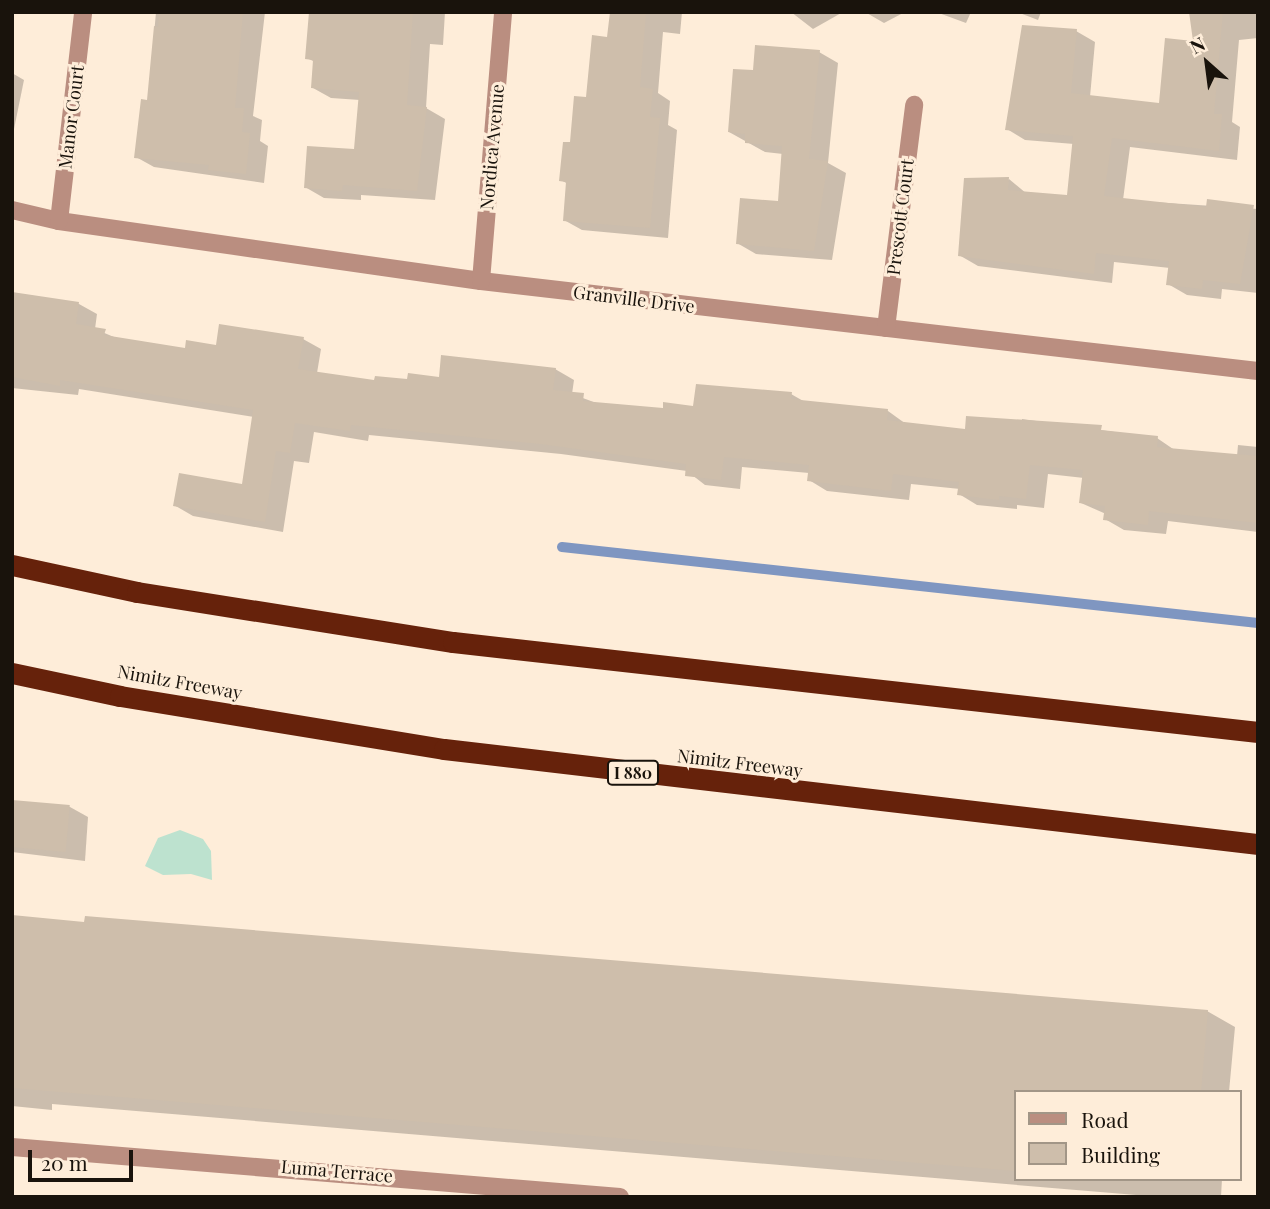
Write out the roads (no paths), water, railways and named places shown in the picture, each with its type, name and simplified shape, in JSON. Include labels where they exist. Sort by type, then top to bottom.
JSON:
[{"type":"highway","points":[[12,565],[137,592],[453,642],[1258,732]]},
{"type":"highway","name":"Nimitz Freeway","points":[[12,673],[120,695],[444,749],[1258,844]]},
{"type":"street","name":"Manor Court","points":[[59,221],[83,12]]},
{"type":"street","name":"Nordica Avenue","points":[[481,281],[503,12]]},
{"type":"street","name":"Prescott Court","points":[[886,328],[914,105]]},
{"type":"street","name":"Granville Drive","points":[[12,210],[59,221],[481,281],[1258,371]]},
{"type":"street","name":"Luma Terrace","points":[[12,1147],[620,1197]]},
{"type":"waterway","points":[[562,547],[1258,623]]}]
